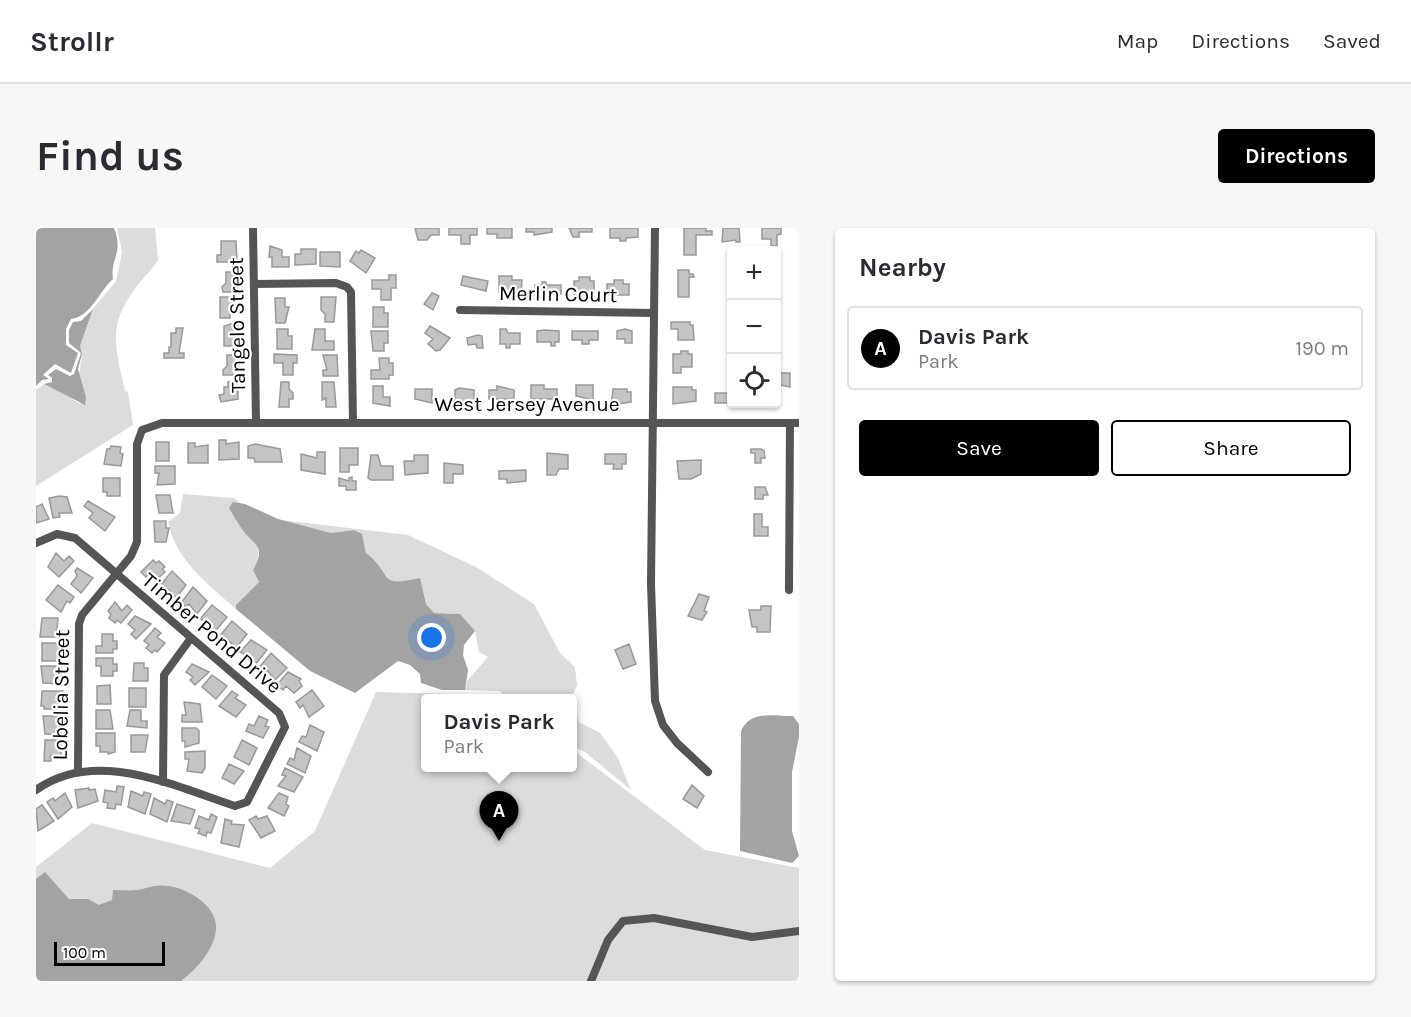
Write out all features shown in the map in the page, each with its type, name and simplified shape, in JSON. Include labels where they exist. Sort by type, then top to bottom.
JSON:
[{"type":"street","name":"Tangelo Street","points":[[253,228],[256,421]]},
{"type":"street","points":[[655,228],[651,584],[655,701],[663,725],[677,743],[708,772]]},
{"type":"street","points":[[254,284],[336,283],[347,287],[351,292],[353,422]]},
{"type":"street","name":"Merlin Court","points":[[460,310],[654,313]]},
{"type":"street","name":"West Jersey Avenue","points":[[256,421],[794,423]]},
{"type":"street","name":"Lobelia Street","points":[[78,772],[79,624],[82,615],[131,556],[137,542],[137,444],[142,430],[162,423],[256,421]]},
{"type":"street","points":[[789,590],[794,423]]},
{"type":"street","name":"Timber Pond Drive","points":[[36,543],[57,534],[69,534],[279,713],[285,727],[247,802],[235,806],[119,770],[78,772],[44,784],[36,790]]},
{"type":"street","points":[[163,782],[164,675],[191,638]]},
{"type":"street","points":[[591,981],[608,940],[623,921],[654,918],[752,937],[799,931]]},
{"type":"shaded area","points":[[36,228],[114,228],[118,244],[113,266],[113,279],[90,308],[71,319],[66,329],[66,345],[78,353],[71,373],[55,364],[43,375],[49,379],[42,380],[36,386]]},
{"type":"shaded area","points":[[117,228],[155,228],[158,260],[127,300],[117,325],[118,361],[125,391],[128,392],[133,425],[36,486],[36,390],[44,384],[55,388],[80,404],[86,397],[79,374],[82,354],[80,346],[93,309],[116,281],[122,252]]},
{"type":"shaded area","points":[[93,309],[80,346],[82,354],[78,369],[86,397],[85,405],[44,384],[52,382],[52,378],[48,375],[56,369],[70,376],[74,374],[81,353],[69,343],[69,330],[73,322],[81,321]]},
{"type":"shaded area","points":[[183,494],[234,498],[240,503],[233,502],[234,513],[255,542],[258,550],[258,559],[253,570],[259,582],[236,605],[236,609],[194,571],[178,549],[172,536],[168,522],[180,513]]},
{"type":"shaded area","points":[[233,502],[245,504],[278,519],[331,533],[354,530],[362,534],[366,553],[391,580],[406,581],[420,578],[426,604],[434,613],[460,614],[475,631],[464,645],[463,655],[468,670],[465,690],[442,690],[421,683],[420,674],[410,665],[398,661],[355,693],[310,671],[236,609],[236,605],[259,582],[253,570],[259,551],[229,508]]},
{"type":"shaded area","points":[[281,520],[408,535],[476,567],[534,604],[560,653],[575,667],[577,685],[574,694],[503,694],[499,691],[465,690],[467,681],[488,657],[479,652],[475,631],[452,613],[434,613],[426,604],[420,579],[397,582],[387,578],[366,553],[362,534],[354,530],[331,533]]},
{"type":"shaded area","points":[[376,692],[458,694],[421,694],[421,772],[577,772],[577,753],[705,850],[799,868],[799,981],[36,981],[36,867],[92,823],[270,868],[315,831]]},
{"type":"shaded area","points":[[793,716],[799,724],[799,737],[792,772],[792,831],[799,856],[792,863],[740,851],[741,731],[745,724],[756,717]]},
{"type":"shaded area","points":[[577,717],[579,722],[600,733],[618,758],[631,790],[577,748]]},
{"type":"shaded area","points":[[45,872],[69,899],[88,899],[99,905],[112,900],[113,890],[163,886],[184,890],[200,900],[212,913],[216,929],[215,937],[198,965],[181,981],[36,981],[36,879]]},
{"type":"building","points":[[415,228],[439,228],[439,235],[431,235],[427,240],[418,240]]},
{"type":"building","points":[[449,228],[477,228],[477,235],[470,235],[470,244],[461,244],[461,235],[449,235]]},
{"type":"building","points":[[487,228],[512,228],[512,238],[497,238],[497,234],[487,234]]},
{"type":"building","points":[[526,228],[552,228],[552,232],[534,235],[534,232],[526,232]]},
{"type":"building","points":[[569,228],[592,228],[592,232],[579,232],[579,237],[573,237]]},
{"type":"building","points":[[610,228],[638,228],[638,237],[626,238],[626,241],[620,241],[620,238],[610,238]]},
{"type":"building","points":[[684,228],[706,228],[706,231],[712,231],[712,235],[696,235],[696,255],[684,255]]},
{"type":"building","points":[[723,228],[739,228],[740,242],[736,240],[722,242]]},
{"type":"building","points":[[762,228],[781,228],[781,234],[777,235],[777,246],[771,246],[771,239],[762,239]]},
{"type":"building","points":[[221,241],[236,241],[237,262],[217,262],[217,255],[221,255]]},
{"type":"building","points":[[270,246],[282,250],[282,257],[289,257],[289,267],[272,267],[272,257],[269,257]]},
{"type":"building","points":[[301,249],[316,249],[316,264],[295,265],[295,254],[301,254]]},
{"type":"building","points":[[361,250],[375,258],[366,273],[350,261],[356,251],[359,253]]},
{"type":"building","points":[[320,252],[340,252],[340,267],[320,266]]},
{"type":"building","points":[[678,270],[689,270],[689,274],[693,274],[694,277],[689,277],[689,297],[678,297]]},
{"type":"building","points":[[226,272],[238,272],[239,292],[223,292]]},
{"type":"building","points":[[389,275],[396,275],[396,288],[391,288],[391,300],[381,300],[381,289],[372,289],[372,280],[389,280]]},
{"type":"building","points":[[463,276],[488,281],[486,291],[461,285]]},
{"type":"building","points":[[499,276],[512,276],[512,280],[522,280],[521,297],[515,297],[515,290],[499,292]]},
{"type":"building","points":[[579,277],[590,277],[590,281],[594,281],[594,292],[582,292],[580,296],[574,296],[574,281],[579,281]]},
{"type":"building","points":[[614,280],[623,280],[623,284],[629,284],[629,295],[607,295],[607,284],[614,284]]},
{"type":"building","points":[[542,282],[546,282],[546,285],[561,285],[561,294],[535,295],[535,285],[542,285]]},
{"type":"building","points":[[432,293],[439,296],[433,310],[424,304]]},
{"type":"building","points":[[220,297],[239,297],[239,305],[230,306],[230,318],[220,318]]},
{"type":"building","points":[[321,297],[336,297],[334,322],[325,322],[325,314],[321,310]]},
{"type":"building","points":[[275,298],[285,298],[285,307],[289,307],[285,323],[276,323]]},
{"type":"building","points":[[373,307],[384,307],[384,313],[388,313],[388,327],[373,327]]},
{"type":"building","points":[[671,322],[690,322],[690,325],[693,325],[694,340],[678,340],[678,329],[671,329]]},
{"type":"building","points":[[231,324],[238,326],[239,346],[224,346],[224,326]]},
{"type":"building","points":[[430,326],[450,338],[440,350],[436,351],[428,344],[433,339],[425,333]]},
{"type":"building","points":[[176,328],[183,328],[179,353],[184,353],[184,358],[164,358],[164,353],[169,353],[169,347],[171,347],[171,333],[176,333]]},
{"type":"building","points":[[277,329],[288,329],[288,336],[292,336],[292,349],[277,349]]},
{"type":"building","points":[[315,329],[325,329],[325,341],[334,341],[334,350],[312,350]]},
{"type":"building","points":[[500,329],[506,329],[508,333],[520,333],[520,344],[510,344],[510,348],[506,348],[506,344],[500,344]]},
{"type":"building","points":[[625,329],[632,331],[632,343],[625,343],[625,339],[617,339],[617,331]]},
{"type":"building","points":[[371,331],[388,331],[388,343],[384,343],[384,351],[373,351]]},
{"type":"building","points":[[537,331],[559,331],[559,342],[555,342],[555,346],[551,346],[551,342],[537,342]]},
{"type":"building","points":[[572,331],[598,331],[598,340],[589,340],[589,344],[582,344],[582,340],[572,340]]},
{"type":"building","points":[[482,336],[483,348],[477,348],[476,344],[468,345],[467,338]]},
{"type":"building","points":[[681,351],[688,351],[688,354],[692,354],[692,367],[681,367],[681,373],[673,373],[673,354],[681,354]]},
{"type":"building","points":[[274,354],[297,355],[297,363],[293,363],[293,375],[283,375],[283,363],[274,363]]},
{"type":"building","points":[[227,355],[238,355],[240,375],[223,375],[223,370],[227,366]]},
{"type":"building","points":[[323,355],[337,355],[338,376],[323,376],[323,370],[327,370]]},
{"type":"building","points":[[379,358],[389,358],[389,363],[393,363],[393,375],[389,375],[389,379],[371,379],[371,370],[380,370]]},
{"type":"building","points":[[781,373],[790,373],[790,387],[781,385]]},
{"type":"building","points":[[228,382],[238,382],[238,399],[221,402],[219,395],[224,394],[224,387],[228,387]]},
{"type":"building","points":[[281,382],[289,382],[289,389],[293,393],[293,399],[289,399],[289,407],[279,407]]},
{"type":"building","points":[[322,382],[334,382],[336,407],[326,407],[326,398],[322,400]]},
{"type":"building","points":[[531,385],[544,385],[544,389],[557,389],[557,399],[531,399]]},
{"type":"building","points":[[576,385],[593,385],[593,400],[576,396]]},
{"type":"building","points":[[373,386],[383,386],[383,397],[390,397],[390,406],[373,403]]},
{"type":"building","points":[[497,386],[514,390],[514,399],[489,399],[489,390],[497,390]]},
{"type":"building","points":[[673,387],[692,387],[692,390],[696,390],[696,401],[673,404]]},
{"type":"building","points":[[459,388],[474,390],[474,404],[455,400],[455,390]]},
{"type":"building","points":[[415,389],[432,389],[432,403],[415,399]]},
{"type":"building","points":[[613,389],[627,389],[627,392],[631,392],[631,402],[617,404],[617,409],[611,409]]},
{"type":"building","points":[[715,393],[727,393],[727,403],[715,403]]},
{"type":"building","points":[[219,440],[226,440],[226,444],[239,442],[239,459],[219,460]]},
{"type":"building","points":[[156,442],[169,442],[169,461],[156,461]]},
{"type":"building","points":[[188,443],[195,443],[195,447],[208,445],[208,463],[188,463]]},
{"type":"building","points":[[255,444],[280,449],[282,462],[255,462],[254,458],[248,458],[248,446]]},
{"type":"building","points":[[111,446],[121,447],[120,453],[123,454],[121,466],[104,464],[107,449]]},
{"type":"building","points":[[340,448],[358,448],[358,465],[349,465],[349,472],[340,472]]},
{"type":"building","points":[[751,449],[764,451],[765,458],[761,458],[761,463],[755,463],[755,453],[751,453]]},
{"type":"building","points":[[317,452],[325,452],[325,474],[301,470],[301,454],[317,458]]},
{"type":"building","points":[[547,453],[568,455],[568,469],[559,469],[556,475],[547,475]]},
{"type":"building","points":[[605,454],[626,454],[626,464],[622,464],[622,469],[613,469],[614,464],[605,464]]},
{"type":"building","points":[[371,455],[378,455],[381,466],[393,466],[393,480],[368,478]]},
{"type":"building","points":[[414,455],[428,455],[428,473],[405,475],[404,461],[414,461]]},
{"type":"building","points":[[701,460],[701,474],[691,479],[679,479],[677,461]]},
{"type":"building","points":[[444,463],[463,465],[463,474],[453,474],[453,483],[444,483]]},
{"type":"building","points":[[155,466],[175,466],[175,484],[157,485],[159,473],[155,473]]},
{"type":"building","points":[[526,470],[526,481],[507,483],[507,479],[499,479],[499,471]]},
{"type":"building","points":[[352,477],[352,481],[356,481],[356,490],[346,490],[346,486],[339,486],[339,478],[349,481]]},
{"type":"building","points":[[103,478],[120,478],[120,496],[107,496],[107,492],[103,492]]},
{"type":"building","points":[[755,487],[765,487],[768,495],[763,495],[763,499],[755,499]]},
{"type":"building","points":[[156,495],[170,495],[173,513],[159,513]]},
{"type":"building","points":[[67,497],[72,513],[59,513],[60,517],[53,518],[49,498]]},
{"type":"building","points":[[88,501],[115,517],[105,531],[89,518],[93,513],[84,506]]},
{"type":"building","points":[[42,504],[49,519],[36,523],[36,507]]},
{"type":"building","points":[[754,514],[762,514],[762,527],[768,527],[768,536],[754,536]]},
{"type":"building","points":[[154,521],[166,521],[166,528],[169,528],[166,542],[155,542]]},
{"type":"building","points":[[56,553],[64,561],[69,556],[74,561],[59,577],[48,567]]},
{"type":"building","points":[[153,560],[156,563],[159,561],[165,567],[162,569],[165,572],[156,580],[149,573],[146,577],[141,572]]},
{"type":"building","points":[[77,568],[93,578],[81,593],[71,584],[77,576],[75,571]]},
{"type":"building","points":[[172,571],[186,585],[176,598],[167,588],[165,592],[159,587]]},
{"type":"building","points":[[58,585],[74,597],[70,603],[67,601],[61,612],[46,600]]},
{"type":"building","points":[[193,587],[207,601],[197,614],[189,604],[186,607],[181,603]]},
{"type":"building","points":[[699,594],[709,597],[704,611],[707,612],[702,620],[688,616]]},
{"type":"building","points":[[115,602],[122,611],[127,605],[132,610],[121,623],[117,620],[115,623],[109,618],[111,614],[108,611]]},
{"type":"building","points":[[212,605],[227,617],[214,633],[209,628],[211,625],[200,619]]},
{"type":"building","points":[[761,606],[771,606],[770,632],[757,632],[757,627],[752,627],[749,610],[761,610]]},
{"type":"building","points":[[135,616],[151,624],[136,639],[131,634],[135,630],[128,624]]},
{"type":"building","points":[[42,618],[58,618],[57,630],[62,630],[62,637],[40,637]]},
{"type":"building","points":[[232,621],[247,634],[236,648],[227,639],[225,642],[219,637]]},
{"type":"building","points":[[155,628],[161,633],[157,637],[165,643],[157,652],[155,650],[152,653],[146,648],[149,645],[144,641]]},
{"type":"building","points":[[102,634],[113,634],[113,641],[117,641],[117,649],[113,649],[113,653],[96,653],[96,646],[102,646]]},
{"type":"building","points":[[251,640],[267,650],[254,666],[249,661],[251,658],[240,652]]},
{"type":"building","points":[[42,643],[63,643],[63,650],[59,650],[61,661],[42,661]]},
{"type":"building","points":[[629,644],[636,664],[623,669],[615,650]]},
{"type":"building","points":[[271,653],[287,668],[275,680],[267,670],[264,674],[258,669]]},
{"type":"building","points":[[96,658],[113,658],[113,664],[117,664],[117,671],[113,671],[113,676],[101,676],[101,666],[96,666]]},
{"type":"building","points":[[134,663],[144,663],[144,668],[148,668],[148,681],[133,681]]},
{"type":"building","points":[[192,664],[209,672],[195,685],[190,680],[193,677],[186,672]]},
{"type":"building","points":[[41,666],[61,666],[61,672],[57,672],[59,684],[43,683]]},
{"type":"building","points":[[288,672],[301,679],[299,681],[302,686],[294,693],[286,686],[283,690],[277,685]]},
{"type":"building","points":[[212,675],[227,686],[216,699],[202,687]]},
{"type":"building","points":[[110,685],[111,704],[97,704],[97,686]]},
{"type":"building","points":[[129,688],[146,688],[146,707],[129,707]]},
{"type":"building","points":[[312,690],[324,706],[309,717],[303,705],[300,708],[296,702]]},
{"type":"building","points":[[42,691],[63,691],[61,709],[44,709],[44,706],[41,706]]},
{"type":"building","points":[[232,691],[238,695],[235,698],[246,705],[236,717],[219,706]]},
{"type":"building","points":[[184,702],[200,704],[202,722],[182,722],[182,715],[186,715]]},
{"type":"building","points":[[96,710],[110,710],[113,729],[96,729]]},
{"type":"building","points":[[130,710],[141,710],[141,721],[147,721],[147,728],[127,726]]},
{"type":"building","points":[[43,716],[63,716],[63,723],[59,723],[61,735],[45,734]]},
{"type":"building","points":[[259,716],[268,720],[265,726],[269,727],[263,738],[246,731],[249,724],[254,726]]},
{"type":"building","points":[[310,725],[324,732],[317,751],[299,742],[302,736],[306,737]]},
{"type":"building","points":[[182,728],[196,728],[199,731],[199,743],[185,747],[185,741],[182,741]]},
{"type":"building","points":[[96,733],[115,733],[115,752],[108,754],[108,752],[100,752],[100,746],[96,746]]},
{"type":"building","points":[[131,735],[148,735],[145,752],[131,752]]},
{"type":"building","points":[[45,740],[61,740],[61,755],[51,755],[51,761],[44,761]]},
{"type":"building","points":[[242,740],[257,748],[249,765],[234,757]]},
{"type":"building","points":[[297,748],[311,756],[305,773],[287,764],[290,758],[294,760]]},
{"type":"building","points":[[205,751],[205,768],[202,773],[187,771],[189,759],[185,759],[185,752]]},
{"type":"building","points":[[229,764],[244,771],[234,784],[222,778]]},
{"type":"building","points":[[285,768],[303,777],[294,792],[278,786],[286,776],[282,775]]},
{"type":"building","points":[[692,785],[704,796],[697,808],[683,799]]},
{"type":"building","points":[[117,786],[124,787],[121,805],[116,804],[115,809],[107,808],[108,803],[103,802],[105,790],[116,792]]},
{"type":"building","points":[[89,788],[89,790],[95,789],[98,801],[78,808],[75,790]]},
{"type":"building","points":[[131,791],[143,796],[144,792],[151,794],[145,814],[128,807]]},
{"type":"building","points":[[65,793],[72,807],[58,819],[47,802],[53,798],[55,801]]},
{"type":"building","points":[[279,793],[288,797],[286,804],[289,806],[284,816],[268,808]]},
{"type":"building","points":[[154,798],[165,804],[167,800],[173,802],[167,822],[150,814]]},
{"type":"building","points":[[177,804],[195,810],[190,824],[171,821]]},
{"type":"building","points":[[42,805],[54,821],[38,831],[36,809]]},
{"type":"building","points":[[211,814],[217,817],[211,833],[207,832],[206,836],[198,833],[200,829],[195,828],[199,816],[209,820]]},
{"type":"building","points":[[256,816],[258,819],[267,816],[275,831],[261,838],[249,820]]},
{"type":"building","points":[[225,819],[232,821],[231,824],[244,825],[239,847],[221,843]]},
{"type":"place","name":"Davis Park","points":[[499,841]]}]
